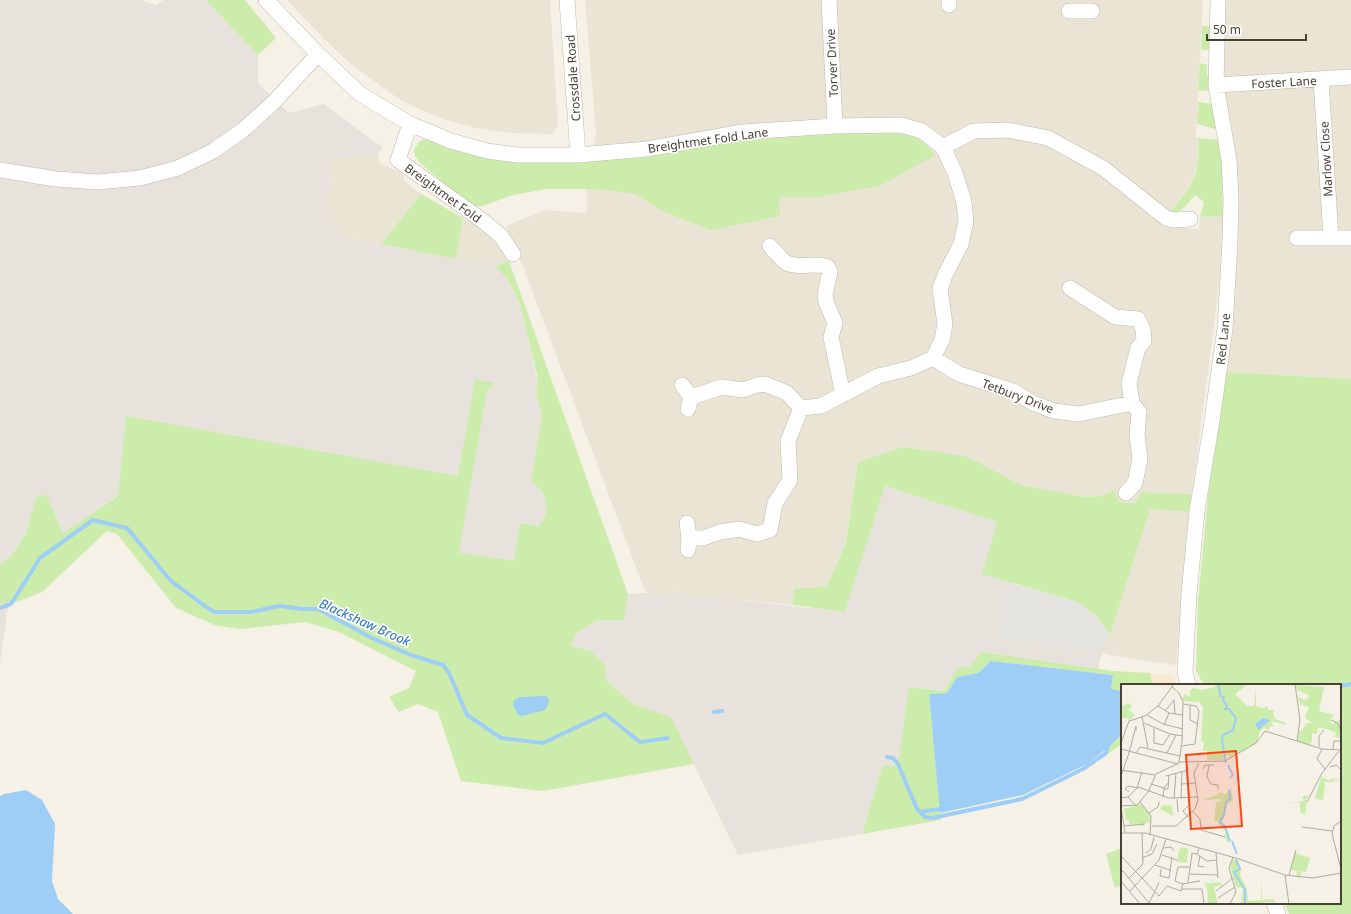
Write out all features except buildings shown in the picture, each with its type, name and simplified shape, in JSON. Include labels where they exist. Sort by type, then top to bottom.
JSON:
[{"type":"street","name":"Breightmet Fold Lane","points":[[266,0],[318,54],[360,94],[410,124],[451,141],[487,151],[517,154],[578,155],[647,149],[743,132],[835,126],[901,125],[922,131],[943,147]]},
{"type":"street","name":"Crossdale Road","points":[[567,0],[578,155]]},
{"type":"street","name":"Torver Drive","points":[[828,0],[835,126]]},
{"type":"street","name":"Red Lane","points":[[1187,681],[1189,594],[1197,511],[1212,421],[1225,328],[1230,241],[1231,199],[1229,160],[1216,85],[1218,0]]},
{"type":"street","points":[[0,170],[56,179],[97,182],[140,178],[178,168],[213,151],[243,130],[273,103],[318,54]]},
{"type":"street","name":"Foster Lane","points":[[1216,85],[1321,80],[1351,77]]},
{"type":"street","name":"Marlow Close","points":[[1321,80],[1331,238]]},
{"type":"street","name":"Breightmet Fold","points":[[410,124],[398,160],[483,220],[501,236],[513,254]]},
{"type":"street","points":[[801,408],[821,406],[878,376],[910,368],[933,358],[942,340],[945,324],[940,289],[945,275],[961,244],[966,221],[964,202],[957,180],[943,147],[974,131],[1008,130],[1048,138],[1103,168],[1166,218],[1173,220],[1190,219]]},
{"type":"street","points":[[1297,238],[1351,238]]},
{"type":"street","points":[[767,245],[785,262],[797,266],[822,264],[832,261],[825,294],[826,302],[835,323],[830,337],[843,395]]},
{"type":"street","points":[[1066,287],[1115,317],[1138,319],[1144,329],[1144,341],[1138,348],[1129,383],[1132,403],[1139,412],[1137,435],[1140,459],[1134,483],[1126,493]]},
{"type":"street","name":"Tetbury Drive","points":[[933,358],[959,374],[1013,391],[1033,403],[1054,411],[1079,414],[1132,403]]},
{"type":"street","points":[[687,397],[722,387],[743,390],[764,384],[787,393],[801,408]]},
{"type":"street","points":[[688,537],[703,538],[720,532],[739,528],[757,534],[770,530],[775,503],[790,480],[788,441],[801,408]]},
{"type":"street","points":[[1274,904],[1278,914]]},
{"type":"shaded area","points":[[0,0],[140,0],[156,5],[163,0],[206,0],[258,55],[258,83],[289,113],[324,104],[383,148],[377,154],[330,160],[326,223],[338,226],[337,236],[495,266],[508,280],[520,304],[537,379],[550,378],[628,594],[117,496],[63,533],[46,494],[36,498],[26,533],[12,555],[0,565]]},
{"type":"shaded area","points":[[287,0],[550,0],[558,127],[551,134],[512,133],[476,128],[442,119],[402,101],[352,65],[324,39]]},
{"type":"shaded area","points":[[585,0],[1203,0],[1196,137],[1199,138],[1197,165],[1194,178],[1166,218],[1164,226],[1199,229],[1200,217],[1223,216],[1224,248],[1192,494],[1142,492],[1136,503],[1119,502],[1113,492],[1100,496],[1086,497],[1023,486],[983,465],[858,462],[846,543],[827,586],[794,589],[793,605],[691,595],[681,591],[658,596],[648,593],[643,586],[524,269],[506,226],[544,210],[587,213],[587,189],[596,133]]},
{"type":"shaded area","points":[[1222,0],[1351,0],[1351,379],[1225,372],[1230,241],[1220,16]]},
{"type":"shaded area","points":[[377,154],[381,164],[403,173],[404,181],[421,194],[381,244],[337,236],[326,223],[330,160]]},
{"type":"shaded area","points":[[463,218],[490,234],[501,245],[509,261],[495,266],[456,259]]},
{"type":"shaded area","points":[[885,486],[997,522],[1010,583],[1077,602],[1110,635],[1102,653],[1098,669],[981,652],[971,666],[957,668],[944,691],[910,687],[899,757],[894,767],[883,765],[862,834],[738,855],[671,718],[633,704],[606,680],[605,665],[591,651],[570,646],[575,634],[598,620],[624,620],[628,594],[648,593],[658,596],[681,591],[691,595],[845,612]]},
{"type":"shaded area","points":[[1150,509],[1189,512],[1176,665],[1119,657],[1102,653],[1110,635]]},
{"type":"shaded area","points":[[1010,583],[1077,602],[1095,615],[1110,635],[1102,653],[993,637]]},
{"type":"shaded area","points":[[9,602],[0,662],[0,604]]},
{"type":"shaded area","points":[[1150,673],[1174,675],[1177,684],[1153,684]]},
{"type":"green space","points":[[206,0],[245,0],[276,38],[258,55]]},
{"type":"green space","points":[[1202,26],[1211,26],[1210,50],[1201,50]]},
{"type":"green space","points":[[1200,63],[1207,65],[1207,75],[1210,75],[1212,90],[1198,91]]},
{"type":"green space","points":[[1198,102],[1214,104],[1218,128],[1215,129],[1197,124]]},
{"type":"green space","points":[[880,133],[905,134],[917,138],[929,147],[935,155],[880,186],[818,197],[779,197],[780,216],[711,230],[662,211],[635,194],[606,190],[547,189],[513,195],[483,206],[473,206],[460,197],[420,163],[415,156],[414,149],[421,140],[427,139],[462,152],[490,159],[523,163],[558,163],[643,158],[727,141]]},
{"type":"green space","points":[[1199,138],[1220,140],[1223,216],[1200,217],[1204,202],[1195,195],[1182,209],[1171,212],[1192,183],[1196,173]]},
{"type":"green space","points":[[421,194],[463,218],[456,259],[381,244]]},
{"type":"green space","points":[[509,261],[628,594],[624,620],[598,620],[575,634],[571,646],[591,651],[605,665],[606,680],[633,704],[671,717],[694,764],[543,791],[461,781],[438,712],[418,704],[399,712],[389,697],[409,688],[416,671],[339,632],[305,622],[241,629],[217,626],[176,608],[117,534],[107,531],[42,592],[17,602],[0,604],[0,565],[12,555],[26,533],[36,498],[46,494],[63,533],[118,496],[126,416],[458,476],[475,379],[493,383],[492,387],[487,390],[459,553],[514,561],[520,523],[539,526],[546,514],[546,502],[542,491],[531,482],[542,417],[536,393],[538,379],[520,304],[508,280],[495,266]]},
{"type":"green space","points":[[1225,372],[1351,379],[1351,914],[1289,914],[1284,904],[1341,904],[1341,684],[1202,684],[1196,671],[1198,600],[1208,496]]},
{"type":"green space","points":[[904,447],[968,457],[1023,486],[1086,497],[1100,496],[1114,491],[1119,502],[1136,503],[1141,492],[1192,494],[1189,512],[1150,509],[1110,635],[1095,615],[1077,602],[982,574],[997,522],[885,486],[845,612],[793,605],[794,589],[827,586],[846,543],[858,462]]},
{"type":"green space","points":[[981,652],[1114,671],[1150,673],[1153,684],[1121,684],[1121,691],[1111,689],[1113,675],[991,661],[978,673],[957,677],[947,693],[929,694],[941,820],[862,834],[883,765],[894,767],[899,757],[909,687],[944,691],[957,668],[971,666]]},
{"type":"green space","points":[[1121,735],[1121,745],[1108,754],[1109,747]]},
{"type":"green space","points":[[1121,848],[1121,885],[1115,888],[1106,854]]},
{"type":"water","points":[[991,661],[1113,675],[1111,689],[1121,691],[1121,735],[1109,747],[1087,764],[1023,795],[940,813],[929,694],[947,693],[957,677],[978,673]]},
{"type":"water","points":[[546,696],[549,699],[545,710],[522,716],[518,715],[513,705],[514,700],[520,697]]},
{"type":"water","points":[[26,790],[42,800],[55,824],[52,881],[58,899],[73,914],[0,914],[0,796]]},
{"type":"waterway","name":"Blackshaw Brook","points":[[0,608],[11,604],[40,558],[93,520],[127,528],[171,581],[215,612],[251,612],[279,606],[318,609],[372,638],[411,655],[443,665],[449,673],[467,715],[501,738],[543,743],[605,714],[640,742],[668,738]]},
{"type":"waterway","name":"Blackshaw Brook","points":[[1341,686],[1351,684]]},
{"type":"waterway","name":"Blackshaw Brook","points":[[714,712],[722,711]]},
{"type":"waterway","name":"Blackshaw Brook","points":[[887,757],[893,758],[898,764],[917,809],[925,817],[932,818],[1022,799],[1083,769],[1106,753],[1108,745]]},
{"type":"waterway","points":[[920,812],[940,809]]}]
